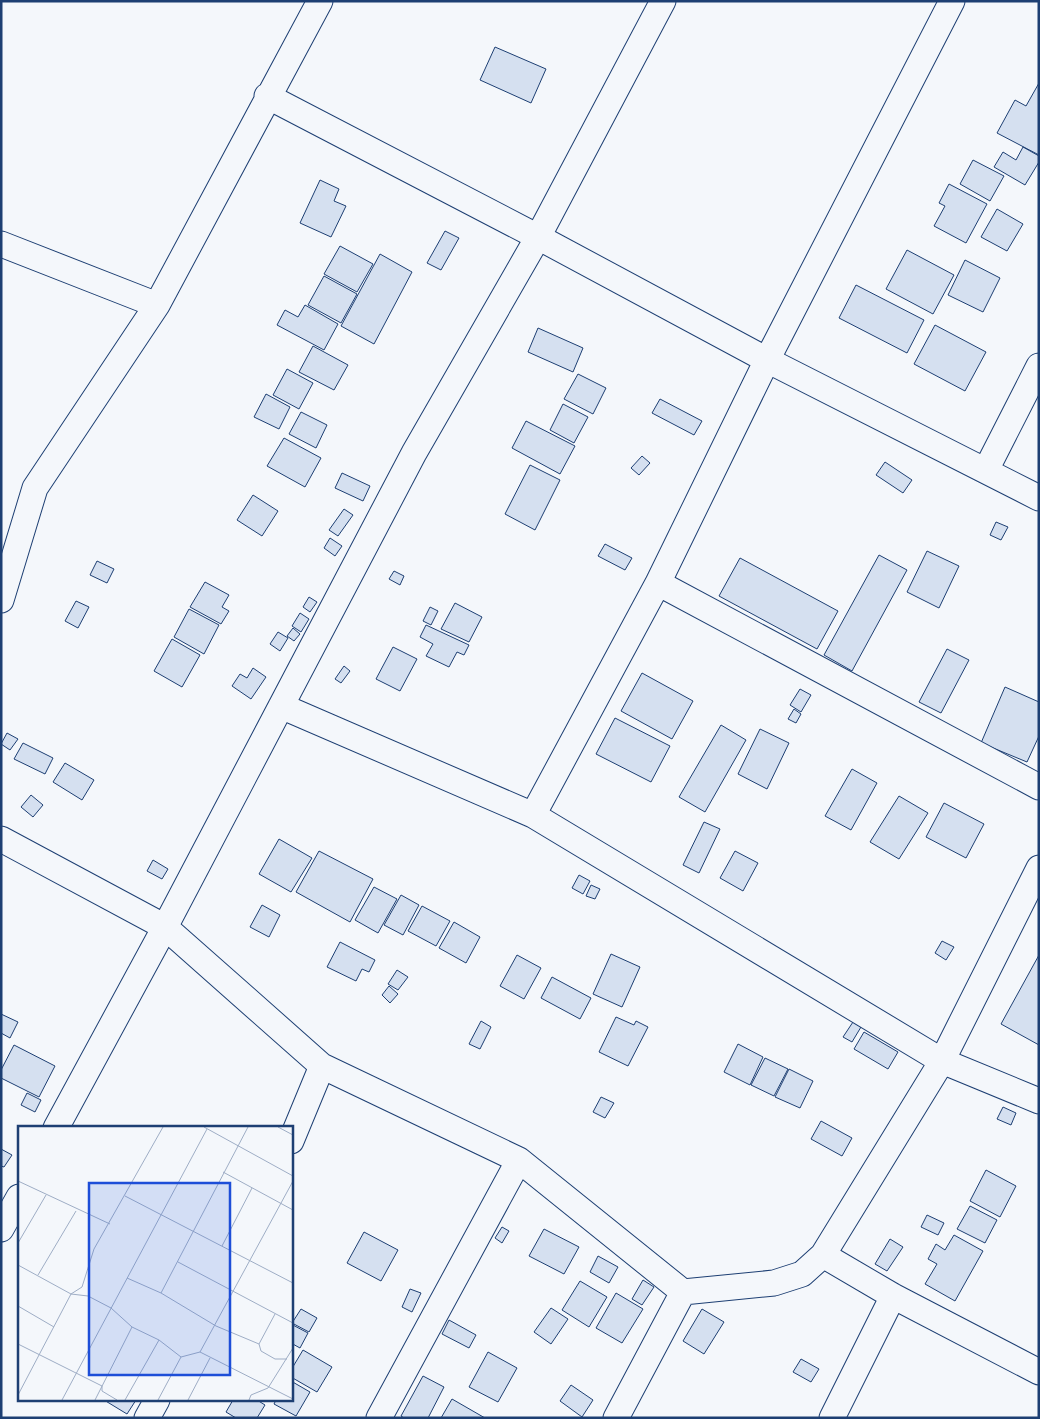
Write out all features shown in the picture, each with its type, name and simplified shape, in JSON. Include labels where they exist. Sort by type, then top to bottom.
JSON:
[{"type":"street","points":[[1,600],[35,488],[157,304],[267,96],[320,1]]},
{"type":"street","points":[[57,1126],[165,927],[414,452],[538,237],[663,1]]},
{"type":"street","points":[[533,815],[658,582],[767,360],[952,1]]},
{"type":"street","points":[[267,96],[538,237],[767,360],[1039,498]]},
{"type":"street","points":[[1,244],[157,304]]},
{"type":"street","points":[[986,470],[1039,366]]},
{"type":"street","points":[[658,582],[1039,787]]},
{"type":"street","points":[[281,706],[533,815],[942,1061],[1039,1101]]},
{"type":"street","points":[[1,839],[165,927],[322,1066],[519,1160],[683,1292],[774,1283],[802,1274],[823,1255],[942,1061],[1039,868]]},
{"type":"street","points":[[292,1138],[322,1066]]},
{"type":"street","points":[[379,1418],[519,1160]]},
{"type":"street","points":[[1,1229],[18,1199]]},
{"type":"street","points":[[823,1255],[893,1296],[1039,1372]]},
{"type":"street","points":[[616,1418],[683,1292]]},
{"type":"street","points":[[832,1418],[893,1296]]},
{"type":"street","points":[[147,1418],[156,1402]]},
{"type":"building","points":[[495,47],[546,69],[531,103],[480,80]]},
{"type":"building","points":[[1039,83],[1039,155],[997,133],[1015,100],[1026,106]]},
{"type":"building","points":[[1023,147],[1039,156],[1039,162],[1025,185],[994,167],[1003,152],[1016,160]]},
{"type":"building","points":[[973,160],[1004,176],[990,201],[960,184]]},
{"type":"building","points":[[320,180],[339,189],[334,201],[346,206],[331,237],[300,223]]},
{"type":"building","points":[[949,184],[987,204],[966,243],[934,226],[945,206],[939,203]]},
{"type":"building","points":[[997,209],[1023,224],[1007,251],[981,237]]},
{"type":"building","points":[[445,231],[459,238],[441,270],[427,263]]},
{"type":"building","points":[[340,246],[373,264],[357,292],[324,274]]},
{"type":"building","points":[[907,250],[954,275],[933,314],[886,289]]},
{"type":"building","points":[[380,254],[412,272],[374,344],[341,326]]},
{"type":"building","points":[[965,260],[1000,278],[983,312],[948,295]]},
{"type":"building","points":[[324,276],[357,294],[341,323],[308,305]]},
{"type":"building","points":[[856,285],[924,320],[907,353],[839,318]]},
{"type":"building","points":[[305,305],[338,324],[324,350],[277,325],[285,310],[298,317]]},
{"type":"building","points":[[935,325],[986,352],[965,391],[914,364]]},
{"type":"building","points":[[538,328],[583,348],[573,372],[528,352]]},
{"type":"building","points":[[313,346],[348,365],[334,390],[299,372]]},
{"type":"building","points":[[287,369],[313,383],[299,409],[273,395]]},
{"type":"building","points":[[578,374],[606,388],[593,414],[564,399]]},
{"type":"building","points":[[266,394],[290,407],[279,429],[254,417]]},
{"type":"building","points":[[660,399],[702,421],[694,435],[652,413]]},
{"type":"building","points":[[563,404],[588,417],[574,443],[550,430]]},
{"type":"building","points":[[301,412],[327,425],[316,448],[289,434]]},
{"type":"building","points":[[526,421],[575,446],[560,474],[512,448]]},
{"type":"building","points":[[284,438],[321,458],[305,487],[267,466]]},
{"type":"building","points":[[642,456],[650,463],[639,475],[631,468]]},
{"type":"building","points":[[885,462],[912,480],[903,493],[876,475]]},
{"type":"building","points":[[530,465],[560,480],[535,530],[505,514]]},
{"type":"building","points":[[342,473],[370,486],[363,501],[335,488]]},
{"type":"building","points":[[253,495],[278,511],[262,536],[237,520]]},
{"type":"building","points":[[344,509],[353,515],[338,536],[329,530]]},
{"type":"building","points":[[996,522],[1008,527],[1001,540],[990,535]]},
{"type":"building","points":[[330,538],[342,546],[335,556],[324,548]]},
{"type":"building","points":[[605,544],[632,558],[625,570],[598,556]]},
{"type":"building","points":[[927,551],[959,566],[939,608],[907,592]]},
{"type":"building","points":[[879,555],[907,570],[852,671],[824,655]]},
{"type":"building","points":[[740,558],[838,611],[817,649],[719,596]]},
{"type":"building","points":[[97,561],[114,569],[107,583],[90,575]]},
{"type":"building","points":[[394,571],[404,576],[400,585],[389,579]]},
{"type":"building","points":[[205,582],[229,595],[222,607],[229,611],[221,624],[190,607]]},
{"type":"building","points":[[309,597],[317,602],[310,612],[303,607]]},
{"type":"building","points":[[76,601],[89,607],[78,628],[65,621]]},
{"type":"building","points":[[455,603],[482,617],[469,642],[441,629]]},
{"type":"building","points":[[430,607],[438,611],[431,625],[423,621]]},
{"type":"building","points":[[189,609],[219,625],[204,654],[174,637]]},
{"type":"building","points":[[300,613],[309,619],[301,632],[292,626]]},
{"type":"building","points":[[426,625],[469,645],[464,655],[457,652],[449,667],[426,656],[433,644],[420,637]]},
{"type":"building","points":[[293,628],[300,634],[294,641],[287,636]]},
{"type":"building","points":[[278,632],[288,638],[280,651],[270,644]]},
{"type":"building","points":[[172,639],[200,655],[182,687],[154,671]]},
{"type":"building","points":[[393,647],[417,659],[400,691],[376,679]]},
{"type":"building","points":[[947,649],[969,660],[941,713],[919,702]]},
{"type":"building","points":[[344,666],[350,671],[341,683],[335,679]]},
{"type":"building","points":[[253,668],[266,677],[251,699],[232,686],[240,674],[247,678]]},
{"type":"building","points":[[642,673],[693,701],[672,739],[621,711]]},
{"type":"building","points":[[1005,687],[1039,702],[1039,736],[1027,762],[981,743]]},
{"type":"building","points":[[800,689],[811,695],[801,712],[790,705]]},
{"type":"building","points":[[794,709],[801,714],[796,723],[788,719]]},
{"type":"building","points":[[615,718],[670,746],[651,782],[596,754]]},
{"type":"building","points":[[721,725],[746,740],[705,812],[679,797]]},
{"type":"building","points":[[760,729],[789,743],[767,789],[738,774]]},
{"type":"building","points":[[7,733],[18,739],[10,750],[1,744]]},
{"type":"building","points":[[23,743],[53,758],[45,774],[14,759]]},
{"type":"building","points":[[65,763],[94,780],[82,800],[53,782]]},
{"type":"building","points":[[852,769],[877,783],[851,830],[825,816]]},
{"type":"building","points":[[31,795],[43,805],[33,817],[21,807]]},
{"type":"building","points":[[899,796],[928,813],[899,859],[870,842]]},
{"type":"building","points":[[944,803],[984,824],[966,858],[926,837]]},
{"type":"building","points":[[704,822],[720,829],[699,873],[683,865]]},
{"type":"building","points":[[279,839],[312,858],[291,892],[259,874]]},
{"type":"building","points":[[319,851],[373,879],[350,922],[296,892]]},
{"type":"building","points":[[735,851],[758,863],[743,891],[720,878]]},
{"type":"building","points":[[153,860],[168,869],[162,879],[147,871]]},
{"type":"building","points":[[579,875],[590,881],[583,894],[572,888]]},
{"type":"building","points":[[591,885],[600,889],[595,899],[586,896]]},
{"type":"building","points":[[374,887],[397,899],[378,933],[355,920]]},
{"type":"building","points":[[401,895],[419,905],[403,935],[384,925]]},
{"type":"building","points":[[262,905],[280,915],[269,937],[250,927]]},
{"type":"building","points":[[422,906],[450,921],[436,946],[408,931]]},
{"type":"building","points":[[454,922],[480,937],[466,963],[439,948]]},
{"type":"building","points":[[942,941],[954,947],[946,960],[935,953]]},
{"type":"building","points":[[340,942],[375,960],[369,972],[362,969],[356,981],[327,967]]},
{"type":"building","points":[[611,954],[640,967],[622,1007],[593,994]]},
{"type":"building","points":[[517,955],[541,968],[524,999],[500,986]]},
{"type":"building","points":[[1039,955],[1039,1045],[1001,1024]]},
{"type":"building","points":[[397,970],[408,977],[398,990],[388,984]]},
{"type":"building","points":[[552,977],[591,998],[580,1019],[541,998]]},
{"type":"building","points":[[389,986],[398,994],[390,1003],[382,995]]},
{"type":"building","points":[[1,1014],[18,1022],[10,1038],[1,1033]]},
{"type":"building","points":[[616,1017],[634,1025],[636,1021],[648,1027],[628,1066],[599,1052]]},
{"type":"building","points":[[481,1021],[491,1027],[480,1049],[469,1044]]},
{"type":"building","points":[[853,1022],[861,1027],[852,1042],[843,1037]]},
{"type":"building","points":[[864,1032],[898,1052],[888,1069],[854,1049]]},
{"type":"building","points":[[738,1044],[763,1057],[750,1085],[724,1072]]},
{"type":"building","points":[[14,1045],[55,1066],[39,1097],[1,1078],[1,1070]]},
{"type":"building","points":[[765,1058],[788,1069],[774,1096],[751,1085]]},
{"type":"building","points":[[789,1069],[813,1081],[800,1108],[775,1097]]},
{"type":"building","points":[[27,1093],[41,1100],[35,1112],[21,1105]]},
{"type":"building","points":[[601,1097],[614,1103],[605,1118],[593,1112]]},
{"type":"building","points":[[1003,1107],[1016,1113],[1011,1125],[997,1119]]},
{"type":"building","points":[[821,1121],[852,1138],[842,1156],[811,1139]]},
{"type":"building","points":[[1,1149],[12,1155],[4,1167],[1,1166]]},
{"type":"building","points":[[986,1170],[1016,1186],[1000,1217],[970,1201]]},
{"type":"building","points":[[970,1206],[997,1220],[985,1243],[957,1229]]},
{"type":"building","points":[[927,1215],[944,1223],[938,1235],[921,1227]]},
{"type":"building","points":[[502,1227],[509,1231],[502,1243],[495,1238]]},
{"type":"building","points":[[544,1229],[579,1247],[564,1274],[529,1256]]},
{"type":"building","points":[[364,1232],[398,1250],[381,1281],[347,1263]]},
{"type":"building","points":[[954,1235],[983,1251],[955,1301],[925,1284],[937,1264],[928,1259],[936,1244],[945,1250]]},
{"type":"building","points":[[890,1239],[903,1247],[887,1271],[875,1264]]},
{"type":"building","points":[[598,1256],[618,1267],[609,1283],[590,1272]]},
{"type":"building","points":[[643,1280],[654,1287],[642,1305],[632,1299]]},
{"type":"building","points":[[580,1281],[607,1297],[589,1327],[562,1310]]},
{"type":"building","points":[[410,1289],[421,1293],[412,1312],[402,1307]]},
{"type":"building","points":[[616,1293],[643,1309],[622,1343],[596,1328]]},
{"type":"building","points":[[551,1308],[568,1319],[551,1344],[534,1332]]},
{"type":"building","points":[[301,1309],[317,1318],[309,1332],[292,1323]]},
{"type":"building","points":[[702,1309],[724,1322],[704,1354],[683,1341]]},
{"type":"building","points":[[449,1320],[476,1335],[469,1348],[442,1334]]},
{"type":"building","points":[[292,1325],[308,1333],[300,1348],[292,1344]]},
{"type":"building","points":[[303,1350],[332,1367],[317,1392],[292,1378],[292,1368]]},
{"type":"building","points":[[488,1352],[517,1368],[498,1402],[469,1387]]},
{"type":"building","points":[[801,1359],[819,1369],[811,1382],[793,1372]]},
{"type":"building","points":[[423,1376],[444,1387],[428,1418],[404,1418],[401,1416]]},
{"type":"building","points":[[292,1382],[310,1392],[296,1416],[274,1404],[275,1402],[292,1402]]},
{"type":"building","points":[[571,1385],[593,1400],[582,1417],[560,1401]]},
{"type":"building","points":[[452,1399],[485,1418],[441,1418]]},
{"type":"building","points":[[107,1402],[135,1402],[127,1414]]},
{"type":"building","points":[[232,1402],[260,1402],[265,1405],[257,1418],[236,1418],[226,1412]]}]
